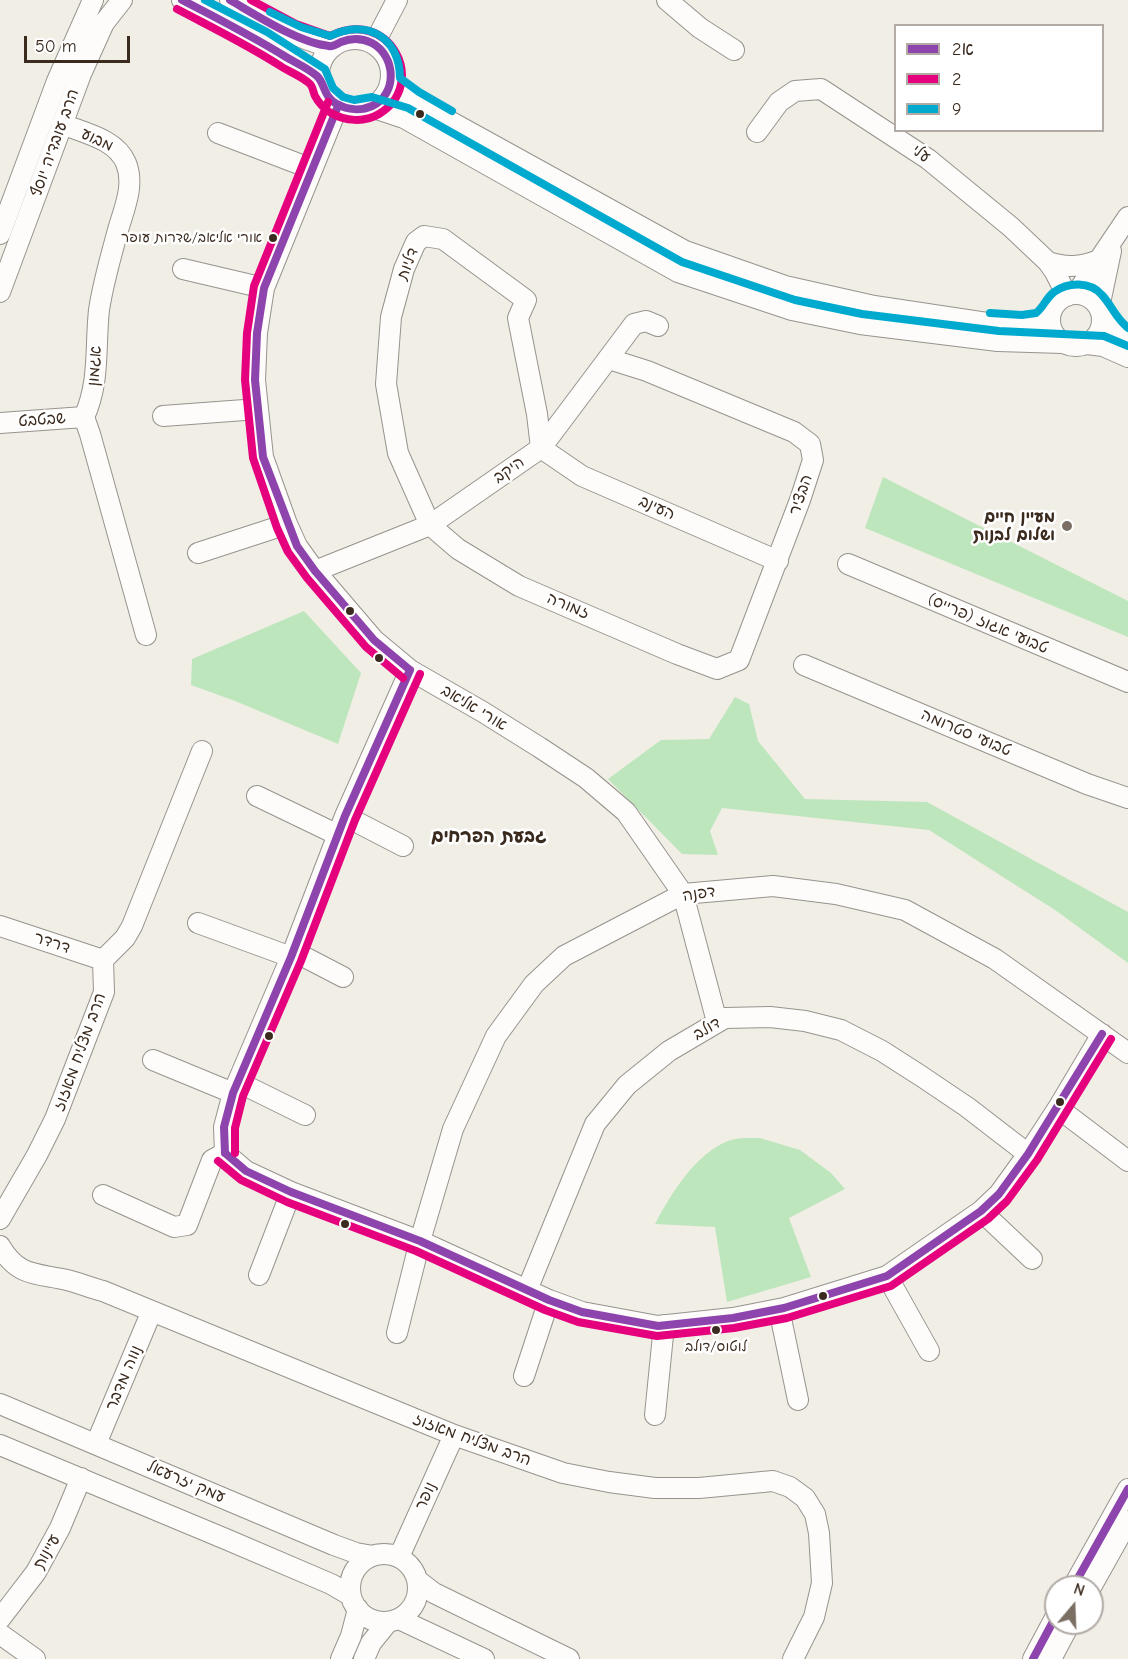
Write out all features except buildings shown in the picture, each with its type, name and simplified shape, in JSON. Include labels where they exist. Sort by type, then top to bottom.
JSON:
[{"type":"street","name":"הרב עובדיה יוסף","points":[[0,234],[57,81],[93,0]]},
{"type":"street","name":"הרב עובדיה יוסף","points":[[0,292],[81,74],[104,23],[122,0]]},
{"type":"street","points":[[182,0],[261,41],[319,77]]},
{"type":"street","points":[[230,0],[287,33],[309,42],[331,47]]},
{"type":"street","points":[[374,44],[397,0]]},
{"type":"street","points":[[667,0],[700,28],[734,50]]},
{"type":"street","points":[[356,38],[381,49],[390,65],[390,83],[383,97],[371,107],[354,111],[338,106],[324,94],[319,77],[321,61],[331,47],[339,42],[356,38]]},
{"type":"street","points":[[390,83],[413,101],[685,251],[785,286],[874,306],[941,317],[1032,326],[1042,323],[1050,316],[1056,304],[1072,295],[1128,217]]},
{"type":"street","name":"עלי","points":[[757,132],[779,102],[795,91],[821,89],[928,159],[1011,227],[1048,262],[1072,295]]},
{"type":"street","name":"אורי אליאב","points":[[338,106],[264,288],[257,333],[255,380],[263,457],[287,524],[297,546],[315,571],[374,640],[410,670],[483,712],[586,778],[626,812],[683,894],[717,1022]]},
{"type":"street","points":[[371,107],[412,123],[678,272],[792,310],[860,324],[998,341],[1103,346],[1128,357]]},
{"type":"street","name":"מבוע","points":[[62,124],[109,143],[126,162]]},
{"type":"street","points":[[218,133],[312,169]]},
{"type":"street","name":"אגמון","points":[[84,417],[95,384],[99,308],[109,262],[129,192],[130,176],[126,162]]},
{"type":"street","name":"דליות","points":[[430,525],[398,453],[386,384],[391,317],[404,269],[416,242],[424,236],[443,239],[526,300],[518,318],[537,414],[541,448]]},
{"type":"street","points":[[1087,344],[1099,333],[1102,325],[1100,312],[1114,237]]},
{"type":"street","points":[[1048,262],[1058,266],[1078,267],[1099,260]]},
{"type":"street","points":[[183,269],[264,288]]},
{"type":"street","points":[[1072,295],[1093,301],[1100,312],[1128,342]]},
{"type":"street","points":[[1050,316],[1052,332],[1063,343]]},
{"type":"street","name":"היקב","points":[[315,571],[430,525],[541,448],[634,324],[646,321],[658,326]]},
{"type":"street","name":"הבציר","points":[[609,359],[647,371],[794,432],[810,444],[813,460],[778,561],[739,660],[717,669]]},
{"type":"street","points":[[163,416],[258,409]]},
{"type":"street","points":[[84,417],[146,635]]},
{"type":"street","name":"שבטבט","points":[[0,423],[84,417]]},
{"type":"street","name":"העינב","points":[[541,448],[582,476],[778,561]]},
{"type":"street","points":[[198,553],[287,524]]},
{"type":"street","name":"זמורה","points":[[430,525],[458,549],[519,586],[717,669]]},
{"type":"street","name":"טבועי אגוז (פרייס)","points":[[848,564],[1128,682]]},
{"type":"street","name":"טבועי סטרומה","points":[[804,665],[1087,784],[1128,798]]},
{"type":"street","points":[[410,670],[342,826],[292,954],[236,1087],[224,1127],[225,1153],[246,1171],[291,1192],[420,1241],[549,1300],[582,1312],[657,1326],[733,1318],[779,1309],[887,1276],[981,1211],[999,1194],[1028,1154],[1102,1034]]},
{"type":"street","points":[[104,960],[125,938],[132,926],[202,751]]},
{"type":"street","points":[[257,796],[403,846]]},
{"type":"street","name":"דפנה","points":[[397,1333],[420,1241],[453,1129],[496,1036],[534,984],[564,956],[683,894],[773,886],[836,894],[905,910],[995,959],[1128,1053]]},
{"type":"street","points":[[198,923],[292,954],[343,977]]},
{"type":"street","name":"דרדר","points":[[0,926],[104,960]]},
{"type":"street","name":"הרב מצליח מאזוז","points":[[0,1219],[55,1119],[104,992],[104,960]]},
{"type":"street","name":"דולב","points":[[527,1290],[595,1124],[627,1085],[669,1051],[725,1018],[770,1017],[805,1021],[841,1030],[882,1051],[921,1076],[967,1107],[1028,1154]]},
{"type":"street","points":[[153,1060],[236,1087],[305,1114]]},
{"type":"street","points":[[1058,1108],[1128,1161]]},
{"type":"street","points":[[103,1195],[174,1227],[187,1225],[212,1160],[225,1153]]},
{"type":"street","points":[[259,1275],[291,1192]]},
{"type":"street","points":[[981,1211],[1032,1259]]},
{"type":"street","name":"הרב מצליח מאזוז","points":[[0,1246],[8,1260],[27,1273],[66,1280],[103,1291],[454,1435],[563,1473],[655,1488],[699,1488],[773,1481],[790,1487],[805,1498],[815,1514],[819,1533],[822,1583],[814,1617],[793,1659]]},
{"type":"street","points":[[887,1276],[929,1351]]},
{"type":"street","points":[[524,1376],[549,1300]]},
{"type":"street","points":[[779,1309],[798,1400]]},
{"type":"street","name":"נווה מדבר","points":[[96,1444],[151,1312]]},
{"type":"street","points":[[655,1415],[664,1326]]},
{"type":"street","name":"עמק יזרעאל","points":[[0,1404],[334,1545],[373,1556]]},
{"type":"street","name":"נופר","points":[[399,1557],[454,1435]]},
{"type":"street","points":[[0,1445],[331,1584],[354,1602],[361,1614],[372,1621],[394,1620],[484,1659]]},
{"type":"street","name":"עיינות","points":[[0,1619],[36,1572],[60,1528],[81,1478]]},
{"type":"street","points":[[1080,1575],[1128,1489]]},
{"type":"street","points":[[1098,1575],[1128,1521]]},
{"type":"street","points":[[341,1659],[351,1636],[354,1602],[351,1578],[357,1567],[364,1560],[381,1554],[399,1557],[407,1562],[415,1574],[418,1588],[416,1601],[409,1612],[394,1620],[371,1644],[364,1659]]},
{"type":"street","points":[[417,1580],[434,1593],[569,1659]]},
{"type":"street","points":[[0,1634],[35,1659]]},
{"type":"street","points":[[1033,1659],[1046,1635]]},
{"type":"street","points":[[1051,1659],[1064,1635]]},
{"type":"green space","points":[[883,477],[1128,601],[1128,637],[865,528]]},
{"type":"green space","points":[[304,611],[361,673],[338,744],[191,685],[192,659]]},
{"type":"green space","points":[[735,697],[749,704],[758,741],[805,799],[927,802],[1128,912],[1128,963],[1055,910],[929,830],[722,808],[710,831],[718,855],[682,854],[608,779],[661,740],[709,739]]},
{"type":"green space","points":[[760,1138],[800,1150],[831,1173],[845,1189],[789,1218],[811,1277],[727,1302],[715,1227],[655,1224],[676,1188],[705,1155],[732,1140]]},
{"type":"transit line","name":"2א","points":[[182,0],[310,70],[320,79],[329,98],[341,106],[350,109],[368,108],[386,93],[391,75],[389,65],[380,49],[372,43],[356,39],[332,46],[317,44],[278,28],[230,0]]},
{"type":"transit line","name":"9","points":[[205,0],[267,32],[325,69],[333,88],[343,97],[354,100],[372,97],[408,108],[682,262],[795,300],[862,314],[999,331],[1104,336],[1128,346]]},
{"type":"transit line","name":"2","points":[[177,9],[304,79],[311,85],[322,106],[336,116],[355,120],[367,119],[379,114],[394,101],[401,85],[401,68],[396,52],[385,40],[370,31],[351,30],[330,36],[296,24],[251,0]]},
{"type":"transit line","name":"9","points":[[270,12],[301,27],[330,36],[356,29],[378,35],[394,52],[400,78],[452,111]]},
{"type":"transit line","name":"2","points":[[328,102],[254,286],[247,333],[245,380],[253,458],[277,528],[288,552],[307,578],[366,647],[403,678]]},
{"type":"transit line","name":"2א","points":[[338,106],[264,288],[257,333],[255,380],[263,457],[297,546],[315,571],[374,640],[410,670]]},
{"type":"transit line","name":"9","points":[[990,313],[1022,315],[1036,313],[1054,292],[1066,286],[1079,284],[1097,290],[1128,328]]},
{"type":"transit line","name":"2א","points":[[225,1153],[224,1127],[233,1093],[291,957],[345,816],[410,670]]},
{"type":"transit line","name":"2","points":[[235,1153],[235,1128],[243,1096],[301,961],[355,820],[420,674]]},
{"type":"transit line","name":"2א","points":[[225,1153],[246,1171],[291,1192],[420,1241],[549,1300],[582,1312],[658,1326],[733,1318],[784,1308],[887,1276],[981,1211],[999,1194],[1028,1154],[1102,1034]]},
{"type":"transit line","name":"2","points":[[218,1161],[241,1180],[287,1202],[416,1251],[545,1310],[578,1322],[657,1336],[734,1328],[787,1318],[891,1286],[988,1219],[1007,1201],[1037,1160],[1111,1039]]},
{"type":"transit line","name":"2א","points":[[1080,1575],[1128,1489]]},
{"type":"transit line","name":"2א","points":[[1033,1659],[1046,1635]]},
{"type":"place","name":"אורי אליאב/שדרות עופר","points":[[273,238]]},
{"type":"place","name":"מעיין חיים ושלום לבנות","points":[[1067,526]]},
{"type":"place","name":"לוטוס/דולב","points":[[716,1330]]},
{"type":"district","name":"גבעת הפרחים","points":[[489,837]]}]
